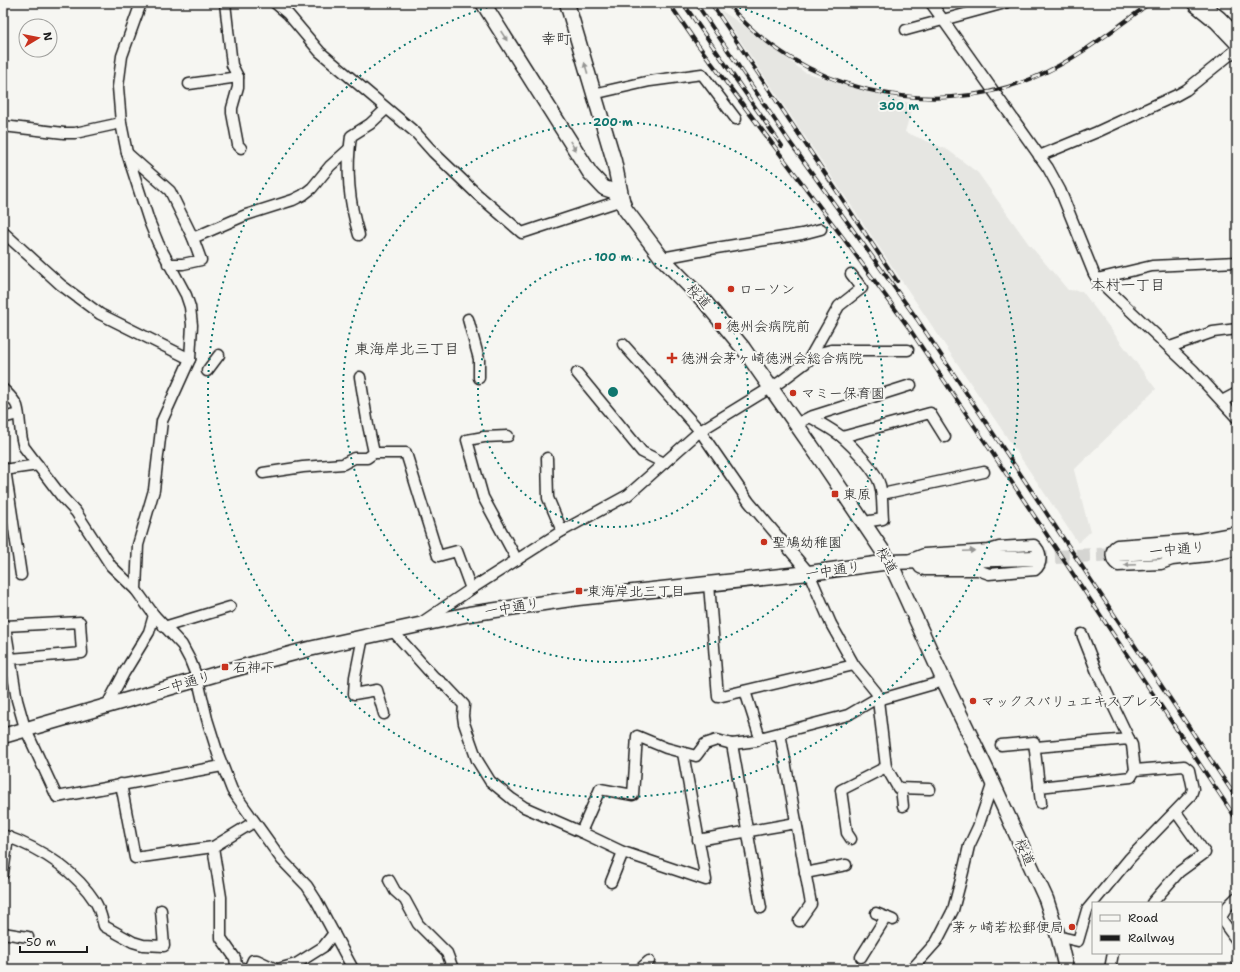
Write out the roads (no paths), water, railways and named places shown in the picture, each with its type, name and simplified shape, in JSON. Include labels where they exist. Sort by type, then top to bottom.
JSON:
[{"type":"highway","points":[[1197,3],[1218,20],[1237,40]]},
{"type":"street","points":[[136,590],[138,545],[154,490],[162,421],[190,359],[192,325],[190,307],[186,295],[168,264],[149,221],[128,153],[121,122],[118,87],[122,56],[141,3]]},
{"type":"street","points":[[225,3],[232,65],[238,77],[238,87],[232,113],[238,145],[241,148]]},
{"type":"street","points":[[275,3],[288,14],[320,52],[416,133],[433,152],[478,195],[522,233],[622,200]]},
{"type":"street","points":[[483,3],[590,173],[604,188],[613,191],[622,200]]},
{"type":"street","points":[[567,3],[614,160],[622,200]]},
{"type":"street","points":[[931,3],[1048,168],[1060,190],[1097,279],[1170,347],[1237,418]]},
{"type":"street","points":[[906,30],[944,21],[1005,3]]},
{"type":"street","points":[[1039,156],[1097,132],[1177,95],[1186,90],[1237,49]]},
{"type":"street","points":[[593,94],[650,81],[702,74],[736,119]]},
{"type":"street","points":[[189,84],[238,77]]},
{"type":"street","points":[[359,235],[353,216],[350,196],[349,149],[351,136],[370,124],[386,108]]},
{"type":"street","points":[[3,126],[75,133],[121,122]]},
{"type":"street","points":[[193,238],[246,215],[303,195],[312,188],[330,166],[349,149]]},
{"type":"street","points":[[128,153],[170,191],[193,238],[201,260],[183,264],[168,264]]},
{"type":"street","name":"桜道","points":[[622,200],[629,214],[662,258],[705,302],[743,348],[864,524],[903,562],[944,681],[993,782],[1046,899],[1059,939],[1066,969]]},
{"type":"street","points":[[662,258],[802,234],[821,229]]},
{"type":"street","points":[[3,232],[61,285],[100,314],[190,359]]},
{"type":"street","points":[[1097,279],[1152,266],[1237,262]]},
{"type":"street","points":[[418,625],[471,588],[562,531],[628,495],[700,431],[771,387],[808,361],[840,306],[862,288],[852,274]]},
{"type":"street","points":[[468,318],[479,359],[479,378]]},
{"type":"street","points":[[1170,347],[1212,332],[1237,329]]},
{"type":"street","points":[[623,344],[700,431],[748,502],[809,573],[831,624],[854,665],[876,692],[886,767],[898,788],[930,789]]},
{"type":"street","points":[[812,355],[831,350],[908,350]]},
{"type":"street","points":[[207,371],[219,355]]},
{"type":"street","points":[[577,373],[642,452],[664,463]]},
{"type":"street","points":[[360,377],[374,453]]},
{"type":"street","points":[[796,424],[810,417],[911,385]]},
{"type":"street","points":[[3,389],[15,402],[21,441],[24,447],[76,512],[111,566],[136,590],[164,627],[182,645],[198,680],[207,719],[222,766],[232,790],[282,860],[307,886],[354,969]]},
{"type":"street","points":[[1222,401],[1237,394]]},
{"type":"street","points":[[842,437],[930,413],[944,437]]},
{"type":"street","points":[[3,418],[18,414]]},
{"type":"street","points":[[810,417],[842,437],[874,472],[880,484],[882,494],[883,519],[870,521],[864,524]]},
{"type":"street","points":[[508,436],[484,437],[467,440],[483,497],[517,560]]},
{"type":"street","points":[[263,473],[303,467],[343,464],[354,458],[367,458],[374,453],[406,453],[438,556],[457,551],[471,588]]},
{"type":"street","points":[[547,458],[548,498],[562,531]]},
{"type":"street","points":[[21,575],[4,469],[38,465]]},
{"type":"street","points":[[882,494],[984,472]]},
{"type":"street","points":[[1237,532],[1199,539],[1118,545],[1114,546],[1112,550],[1112,560],[1114,564],[1118,566],[1161,564],[1172,560],[1208,556],[1237,550]]},
{"type":"street","name":"一中通り","points":[[1117,554],[1197,549],[1237,541]]},
{"type":"street","points":[[1034,545],[1039,551],[1040,563],[1035,570],[989,574],[978,570],[925,570],[903,562],[924,554],[989,550],[999,547],[1034,545]]},
{"type":"street","name":"一中通り","points":[[3,736],[25,728],[309,649],[476,613],[544,602],[903,562],[1034,558]]},
{"type":"street","points":[[709,584],[718,697],[854,665]]},
{"type":"street","points":[[164,627],[230,607]]},
{"type":"street","points":[[107,705],[124,672],[149,632],[154,615]]},
{"type":"street","points":[[10,659],[82,653],[80,622],[5,626],[10,659],[17,700],[25,728],[57,797],[222,766]]},
{"type":"street","points":[[392,630],[434,677],[446,686],[464,705],[464,723],[475,755],[490,781],[512,799],[524,807],[622,852],[706,880],[683,753]]},
{"type":"street","points":[[1039,787],[1130,777],[1135,770],[1132,744],[1097,672],[1082,634]]},
{"type":"street","points":[[363,637],[355,677],[354,694],[377,690],[384,714]]},
{"type":"street","points":[[581,832],[600,790],[633,795],[637,736],[666,748],[696,756],[705,744],[717,740],[732,744],[758,742],[760,738],[848,715],[872,701],[884,697],[944,681]]},
{"type":"street","points":[[745,691],[760,738]]},
{"type":"street","points":[[780,733],[811,904],[799,921]]},
{"type":"street","points":[[1036,747],[1129,739]]},
{"type":"street","points":[[1001,745],[1034,742],[1036,747],[1041,803]]},
{"type":"street","points":[[732,744],[761,908]]},
{"type":"street","points":[[1094,902],[1130,858],[1191,795],[1193,789],[1189,770],[1184,766],[1135,770]]},
{"type":"street","points":[[851,839],[847,833],[841,790],[886,767]]},
{"type":"street","points":[[912,969],[937,941],[953,910],[969,846],[978,827],[993,782]]},
{"type":"street","points":[[122,784],[135,858],[213,847],[254,822]]},
{"type":"street","points":[[901,788],[903,806]]},
{"type":"street","points":[[1153,902],[1179,872],[1205,853],[1176,812]]},
{"type":"street","points":[[698,840],[796,823]]},
{"type":"street","points":[[3,874],[6,836],[27,844],[41,852],[72,876],[97,905],[104,926],[133,942],[143,945],[164,946],[161,910]]},
{"type":"street","points":[[213,847],[221,897],[221,938],[234,958],[236,965],[244,969]]},
{"type":"street","points":[[611,882],[622,852]]},
{"type":"street","points":[[805,873],[846,865]]},
{"type":"street","points":[[389,880],[395,892],[405,900],[418,924],[447,953],[453,969]]},
{"type":"street","points":[[1222,916],[1228,906],[1237,897]]},
{"type":"street","points":[[1059,939],[1065,938],[1078,941],[1087,910],[1092,904]]},
{"type":"street","points":[[861,957],[890,919],[876,913]]},
{"type":"street","points":[[1222,919],[1237,941]]},
{"type":"street","points":[[3,933],[28,937]]},
{"type":"street","points":[[249,969],[253,960],[257,960],[277,969],[297,966],[322,947],[334,933]]},
{"type":"street","points":[[1110,969],[1113,954]]},
{"type":"street","points":[[640,969],[650,961]]},
{"type":"tunnel","points":[[1034,558],[1117,554]]},
{"type":"railway","points":[[669,3],[695,41],[909,328],[1237,820]]},
{"type":"railway","points":[[683,3],[782,146]]},
{"type":"railway","points":[[696,3],[789,141],[917,319],[1237,799]]},
{"type":"railway","points":[[711,3],[897,281]]},
{"type":"railway","points":[[727,3],[756,33],[790,58],[828,77],[868,90],[909,97],[951,97],[993,91],[1033,78],[1079,54],[1150,3]]},
{"type":"place","name":"ローソン","points":[[731,289]]},
{"type":"place","name":"徳州会病院前","points":[[718,326]]},
{"type":"place","name":"徳洲会茅ヶ崎徳洲会総合病院","points":[[672,358]]},
{"type":"place","name":"マミー保育園","points":[[793,393]]},
{"type":"place","name":"東原","points":[[835,494]]},
{"type":"place","name":"聖鳩幼稚園","points":[[764,542]]},
{"type":"place","name":"東海岸北三丁目","points":[[579,591]]},
{"type":"place","name":"石神下","points":[[225,667]]},
{"type":"place","name":"マックスバリュエキスプレス","points":[[973,701]]},
{"type":"place","name":"茅ヶ崎若松郵便局","points":[[1072,927]]},
{"type":"district","name":"幸町","points":[[556,39]]},
{"type":"district","name":"本村一丁目","points":[[1128,285]]},
{"type":"district","name":"東海岸北三丁目","points":[[407,349]]}]
